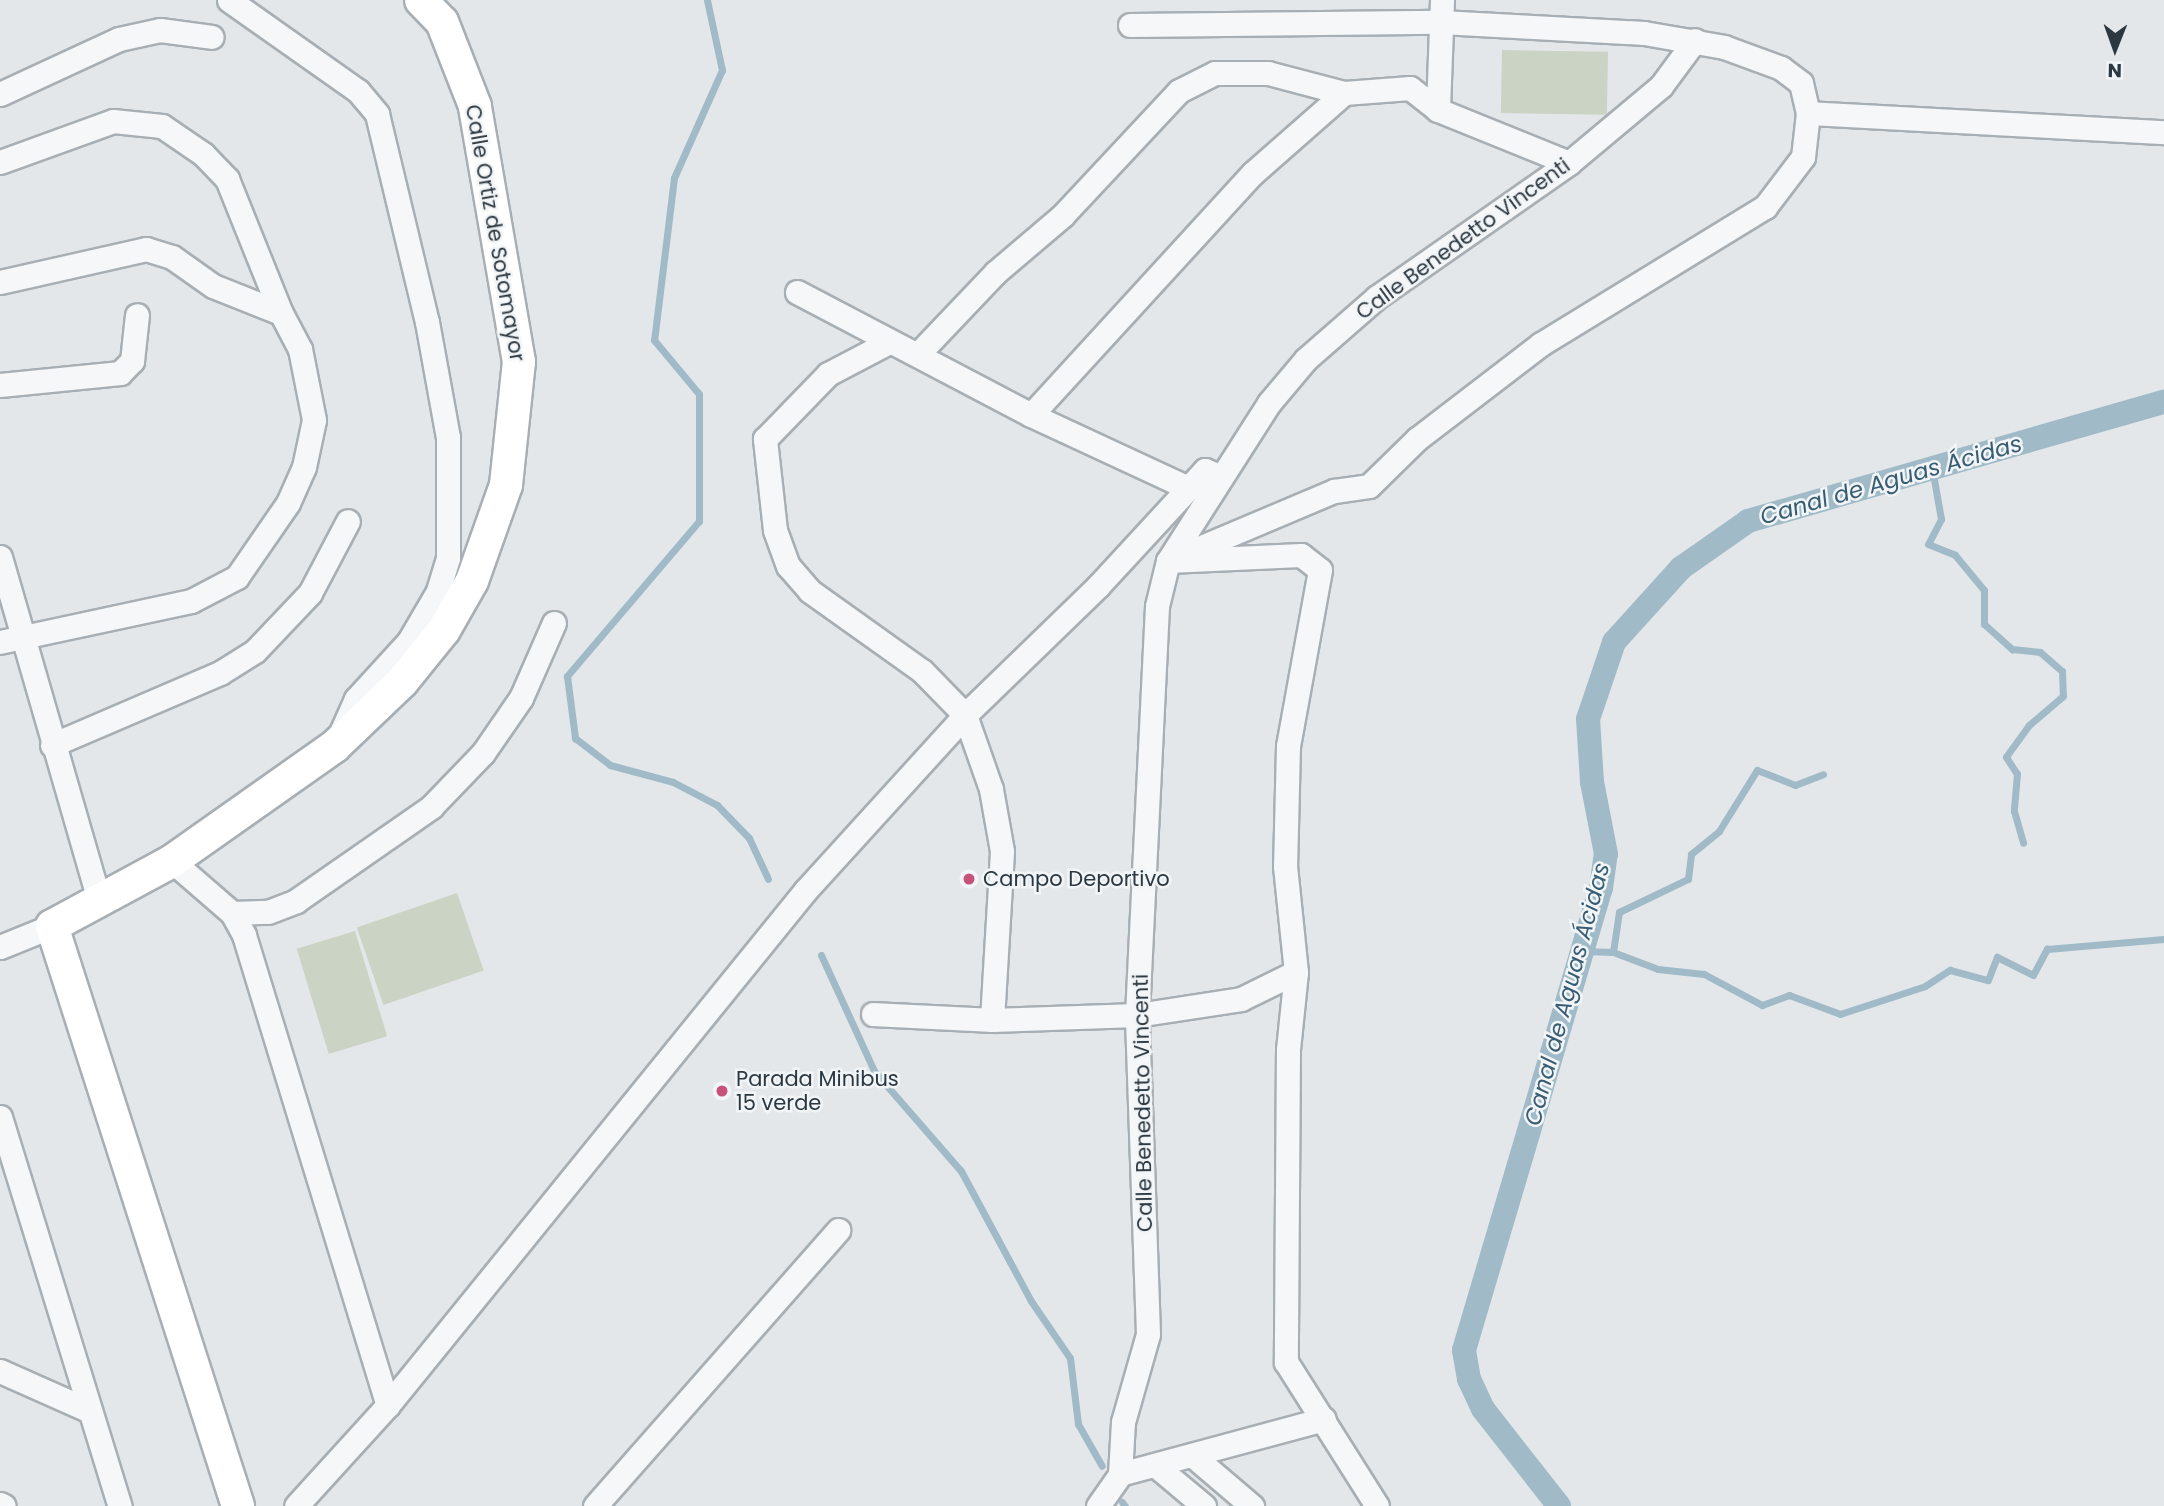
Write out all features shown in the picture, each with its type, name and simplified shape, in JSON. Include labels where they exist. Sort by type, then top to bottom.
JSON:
[{"type":"street","points":[[229,0],[358,91],[377,114],[427,322],[448,438],[448,558],[438,593],[409,641],[356,699],[335,746]]},
{"type":"street","name":"Calle Ortiz de Sotomayor","points":[[0,947],[52,926],[172,861],[335,746],[402,682],[444,630],[472,581],[506,485],[517,415],[519,362],[475,106],[442,22],[421,0]]},
{"type":"street","points":[[1130,25],[1442,11],[1695,40],[1782,68],[1801,83],[1808,113],[1803,157],[1765,207],[1541,344],[1417,439],[1369,486],[1334,491],[1168,561]]},
{"type":"street","points":[[1438,110],[1442,11]]},
{"type":"street","points":[[0,94],[119,39],[160,30],[212,37]]},
{"type":"street","name":"Calle Benedetto Vincenti","points":[[1120,1474],[1123,1422],[1148,1334],[1137,1015],[1157,607],[1168,561],[1219,476],[1306,359],[1377,297],[1569,163],[1661,86],[1695,40]]},
{"type":"street","points":[[918,354],[996,272],[1062,216],[1179,91],[1215,74],[1268,73],[1344,93],[1410,88],[1438,110],[1569,163]]},
{"type":"street","points":[[1031,415],[1253,173],[1344,93]]},
{"type":"street","points":[[1808,113],[2164,132]]},
{"type":"street","points":[[0,162],[113,121],[162,126],[203,154],[227,179],[281,313],[300,349],[314,420],[304,467],[288,503],[237,577],[191,601],[10,640]]},
{"type":"street","points":[[0,282],[146,249],[172,257],[213,286],[281,313]]},
{"type":"street","points":[[797,292],[1031,415],[1188,488]]},
{"type":"street","points":[[0,385],[120,373],[132,361],[137,315]]},
{"type":"street","points":[[889,342],[828,374],[765,439],[775,530],[788,566],[810,591],[922,671],[965,715],[990,789],[1002,851],[992,1020]]},
{"type":"street","points":[[296,1506],[388,1405],[804,891],[965,715],[1205,470],[1219,476]]},
{"type":"street","points":[[52,745],[220,673],[254,651],[310,593],[348,521]]},
{"type":"street","points":[[1168,561],[1301,555],[1320,570],[1288,746],[1285,866],[1296,972],[1288,1050],[1286,1362],[1377,1506]]},
{"type":"street","points":[[0,556],[10,640],[52,745],[99,900]]},
{"type":"street","points":[[232,913],[268,912],[296,901],[431,807],[483,753],[520,698],[554,623]]},
{"type":"street","points":[[172,861],[232,913],[244,934],[388,1405]]},
{"type":"street","points":[[52,926],[238,1506]]},
{"type":"street","points":[[873,1014],[992,1020],[1137,1015],[1241,999],[1296,972]]},
{"type":"street","points":[[0,1117],[120,1506]]},
{"type":"street","points":[[595,1506],[838,1230]]},
{"type":"street","points":[[0,1371],[90,1411]]},
{"type":"street","points":[[1098,1506],[1120,1474],[1324,1419]]},
{"type":"street","points":[[1192,1455],[1252,1506]]},
{"type":"street","points":[[1155,1465],[1204,1506]]},
{"type":"green space","points":[[1502,50],[1608,52],[1607,115],[1501,113]]},
{"type":"green space","points":[[457,893],[484,971],[383,1005],[357,928]]},
{"type":"green space","points":[[355,931],[387,1036],[329,1054],[297,949]]},
{"type":"waterway","points":[[707,0],[722,70],[674,178],[654,340],[699,394],[699,521],[567,676],[575,738],[610,765],[673,782],[717,805],[749,838],[768,879]]},
{"type":"waterway","name":"Canal de Aguas Ácidas","points":[[1559,1506],[1483,1409],[1469,1379],[1464,1350],[1601,888],[1606,854],[1592,782],[1588,719],[1614,642],[1681,568],[1748,521],[2164,402]]},
{"type":"waterway","points":[[1932,468],[1941,519],[1928,544],[1955,555],[1984,590],[1984,624],[2012,649],[2040,652],[2062,671],[2063,696],[2029,725],[2006,757],[2017,774],[2014,811],[2023,843]]},
{"type":"waterway","points":[[1613,952],[1619,912],[1688,879],[1691,854],[1719,831],[1757,770],[1795,785],[1823,774]]},
{"type":"waterway","points":[[1582,951],[1613,952],[1658,969],[1704,974],[1762,1005],[1789,995],[1840,1014],[1925,986],[1950,970],[1988,980],[1997,957],[2033,975],[2047,949],[2164,939]]},
{"type":"waterway","points":[[821,955],[874,1071],[961,1171],[1031,1301],[1070,1358],[1078,1424],[1102,1466]]},
{"type":"waterway","points":[[1122,1502],[1125,1506]]},
{"type":"place","name":"Campo Deportivo","points":[[969,879]]},
{"type":"place","name":"Parada Minibus 15 verde","points":[[722,1091]]}]
